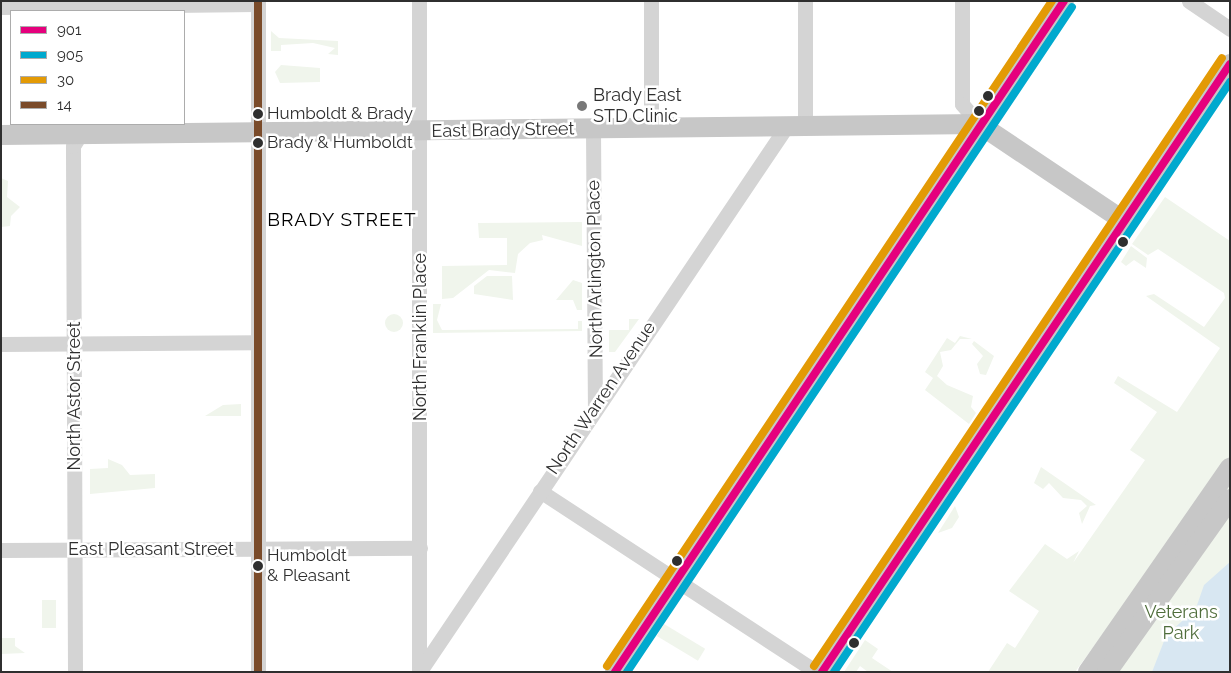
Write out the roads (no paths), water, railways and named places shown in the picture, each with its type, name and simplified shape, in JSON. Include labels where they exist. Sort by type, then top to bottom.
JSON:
[{"type":"main road","points":[[615,672],[941,189],[979,124],[1064,1]]},
{"type":"main road","points":[[822,672],[1230,64]]},
{"type":"main road","name":"East Brady Street","points":[[1,135],[84,129],[258,132],[979,124]]},
{"type":"main road","points":[[979,124],[1124,221]]},
{"type":"main road","points":[[1088,672],[1230,468]]},
{"type":"main road","points":[[1107,672],[1230,499]]},
{"type":"street","name":"North Franklin Place","points":[[419,672],[420,1]]},
{"type":"street","points":[[651,1],[651,129]]},
{"type":"street","points":[[796,127],[805,1]]},
{"type":"street","points":[[962,1],[962,104],[979,124]]},
{"type":"street","points":[[1189,1],[1230,29]]},
{"type":"street","points":[[1,6],[258,3],[258,672]]},
{"type":"street","name":"North Warren Avenue","points":[[419,672],[595,408],[796,127]]},
{"type":"street","name":"North Astor Street","points":[[75,672],[73,146],[84,129]]},
{"type":"street","name":"North Arlington Place","points":[[593,129],[595,408]]},
{"type":"street","points":[[1,344],[258,342]]},
{"type":"street","points":[[540,490],[817,672]]},
{"type":"street","name":"East Pleasant Street","points":[[1,550],[420,548]]},
{"type":"place","name":"Brady East STD Clinic","points":[[582,106]]},
{"type":"place","name":"Humboldt & Brady","points":[[258,114]]},
{"type":"place","name":"Brady & Humboldt","points":[[258,143]]},
{"type":"place","name":"Humboldt & Pleasant","points":[[258,566]]},
{"type":"district","name":"BRADY STREET","points":[[342,220]]},
{"type":"park label","name":"Veterans Park","points":[[1181,623]]}]
